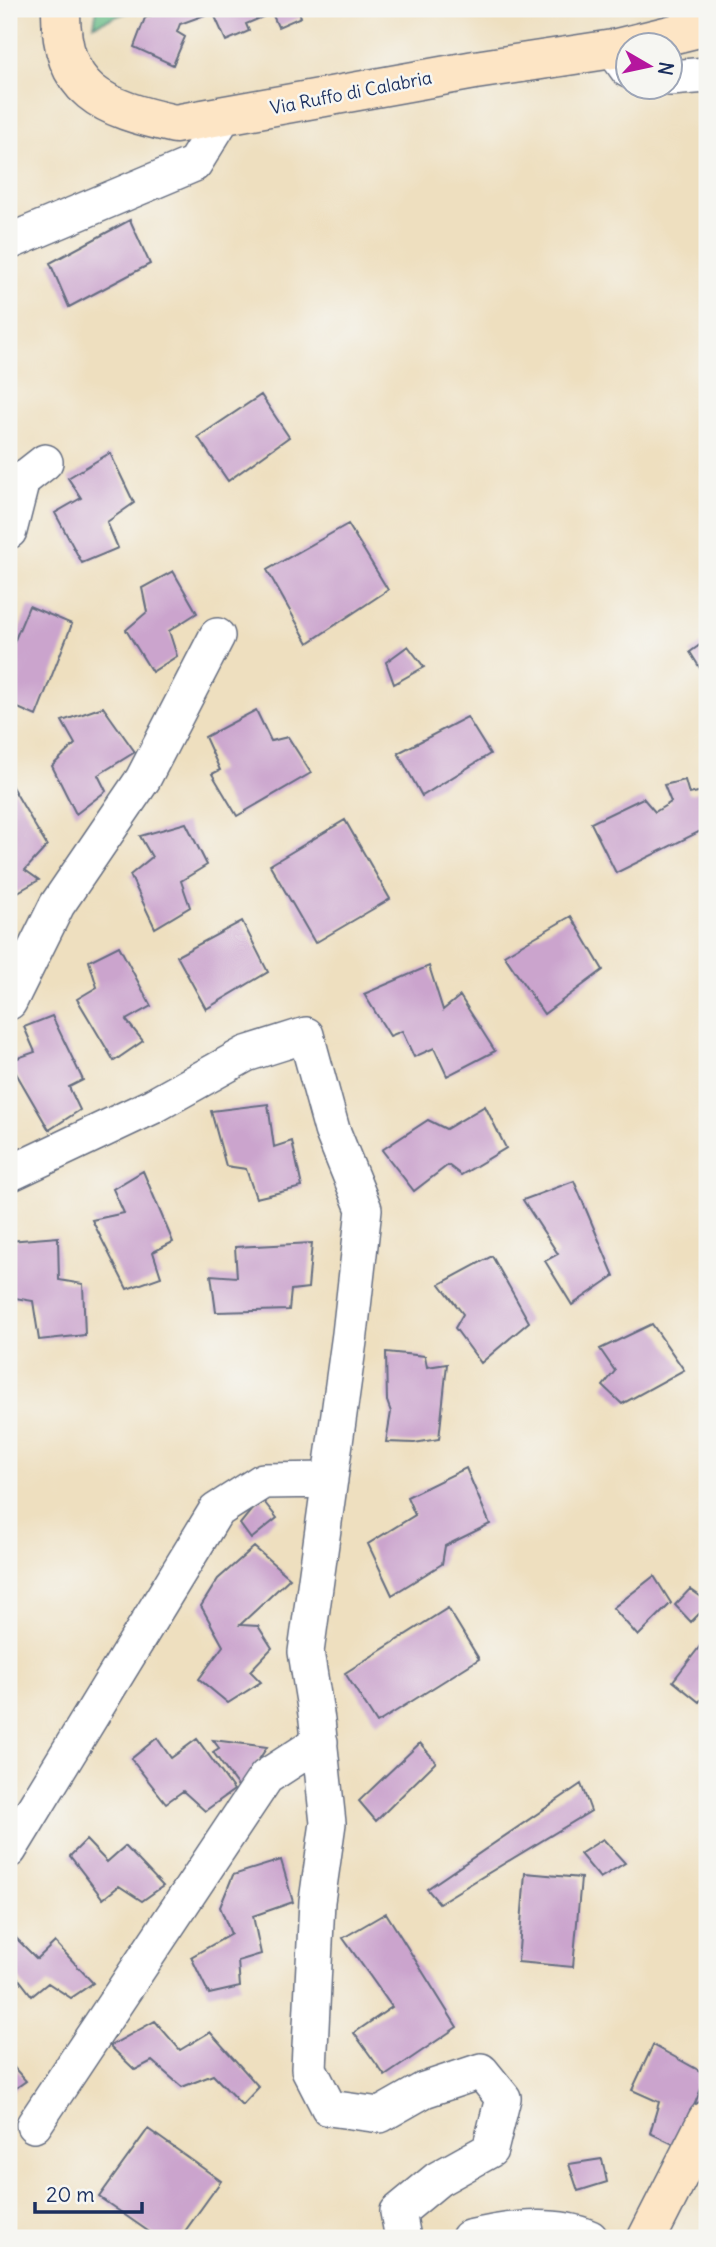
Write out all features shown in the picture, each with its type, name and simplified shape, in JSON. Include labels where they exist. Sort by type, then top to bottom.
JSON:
[{"type":"street","name":"Via Ruffo di Calabria","points":[[61,9],[61,37],[76,75],[95,99],[133,115],[175,124],[475,70],[614,60]]},
{"type":"street","name":"Via Ruffo di Calabria","points":[[684,35],[707,26]]},
{"type":"street","points":[[684,77],[707,75]]},
{"type":"street","points":[[9,242],[194,164],[223,117]]},
{"type":"street","points":[[9,531],[22,480],[45,462]]},
{"type":"street","points":[[9,1002],[57,905],[143,779],[217,636]]},
{"type":"street","points":[[9,1174],[153,1106],[246,1054],[306,1035],[332,1130],[364,1209],[306,1652],[320,1742],[328,1823],[317,1901],[309,2068],[329,2108],[380,2115],[424,2090],[481,2071],[503,2098],[490,2150],[438,2179],[398,2212],[403,2238]]},
{"type":"street","points":[[9,1850],[216,1511],[263,1480],[330,1480]]},
{"type":"street","points":[[34,2124],[266,1777],[320,1742]]},
{"type":"street","points":[[647,2238],[707,2120]]},
{"type":"street","points":[[469,2238],[503,2230],[576,2232],[590,2238]]},
{"type":"green space","points":[[97,9],[136,9],[94,25]]},
{"type":"building","points":[[165,9],[298,9],[301,17],[278,27],[272,13],[246,24],[249,31],[226,41],[213,12],[180,24],[177,32],[185,37],[173,65],[134,47],[145,18]]},
{"type":"building","points":[[130,220],[150,264],[69,307],[50,263]]},
{"type":"building","points":[[261,395],[289,437],[228,481],[198,437]]},
{"type":"building","points":[[110,453],[134,503],[107,522],[118,548],[82,563],[55,513],[81,498],[68,478]]},
{"type":"building","points":[[348,524],[388,590],[308,643],[267,570]]},
{"type":"building","points":[[173,571],[197,613],[169,631],[177,656],[152,672],[126,630],[147,612],[142,588]]},
{"type":"building","points":[[29,606],[72,624],[36,716],[9,704],[9,654]]},
{"type":"building","points":[[707,640],[707,671],[703,673],[690,652]]},
{"type":"building","points":[[408,646],[424,667],[394,684],[386,662]]},
{"type":"building","points":[[103,707],[135,752],[98,775],[106,791],[76,814],[52,766],[75,744],[62,721]]},
{"type":"building","points":[[256,710],[271,741],[288,737],[311,773],[237,816],[212,774],[220,770],[205,737]]},
{"type":"building","points":[[467,717],[490,754],[422,796],[398,753]]},
{"type":"building","points":[[685,780],[689,794],[707,790],[707,828],[616,873],[591,823],[643,798],[655,812],[671,802],[664,785]]},
{"type":"building","points":[[11,785],[47,846],[25,870],[39,880],[9,897]]},
{"type":"building","points":[[345,820],[390,899],[315,943],[270,865]]},
{"type":"building","points":[[186,823],[207,865],[181,881],[190,907],[155,928],[130,875],[152,857],[140,836]]},
{"type":"building","points":[[571,916],[603,970],[544,1014],[504,955]]},
{"type":"building","points":[[242,921],[268,972],[206,1009],[177,956]]},
{"type":"building","points":[[119,946],[151,1006],[126,1020],[143,1041],[114,1061],[77,999],[97,987],[89,961]]},
{"type":"building","points":[[429,966],[443,1010],[460,996],[495,1051],[447,1076],[434,1048],[414,1057],[402,1031],[390,1036],[364,994]]},
{"type":"building","points":[[52,1016],[83,1080],[69,1087],[80,1110],[49,1130],[9,1061],[35,1052],[24,1027]]},
{"type":"building","points":[[268,1104],[274,1147],[292,1141],[302,1187],[256,1198],[246,1169],[226,1166],[211,1111]]},
{"type":"building","points":[[485,1106],[506,1148],[461,1175],[448,1165],[414,1191],[382,1150],[428,1120],[446,1129]]},
{"type":"building","points":[[143,1171],[173,1242],[153,1252],[161,1277],[127,1289],[92,1220],[124,1213],[113,1189]]},
{"type":"building","points":[[574,1181],[614,1276],[572,1305],[545,1261],[558,1254],[523,1200]]},
{"type":"building","points":[[58,1237],[59,1280],[83,1284],[85,1335],[39,1340],[33,1301],[9,1297],[9,1241]]},
{"type":"building","points":[[312,1243],[308,1288],[291,1290],[289,1310],[216,1312],[211,1275],[237,1277],[235,1247]]},
{"type":"building","points":[[492,1256],[529,1322],[481,1363],[455,1328],[463,1314],[440,1284]]},
{"type":"building","points":[[652,1324],[684,1370],[622,1404],[603,1386],[615,1371],[600,1349]]},
{"type":"building","points":[[386,1352],[425,1356],[427,1367],[447,1364],[439,1439],[414,1443],[386,1442],[391,1412],[387,1401]]},
{"type":"building","points":[[466,1468],[490,1524],[445,1546],[442,1564],[392,1595],[368,1544],[415,1515],[407,1497]]},
{"type":"building","points":[[261,1498],[277,1518],[251,1539],[240,1524]]},
{"type":"building","points":[[254,1547],[290,1578],[240,1625],[258,1626],[272,1648],[250,1671],[261,1682],[228,1703],[199,1679],[223,1646],[201,1606],[218,1579]]},
{"type":"building","points":[[654,1576],[671,1603],[638,1636],[613,1608]]},
{"type":"building","points":[[690,1589],[707,1601],[707,1606],[691,1622],[675,1605]]},
{"type":"building","points":[[448,1608],[479,1659],[377,1723],[345,1673]]},
{"type":"building","points":[[704,1641],[707,1644],[707,1693],[699,1702],[673,1681]]},
{"type":"building","points":[[157,1738],[171,1758],[197,1739],[234,1790],[205,1811],[183,1791],[166,1803],[131,1759]]},
{"type":"building","points":[[213,1740],[267,1747],[240,1789],[213,1752],[219,1748]]},
{"type":"building","points":[[420,1743],[436,1762],[376,1821],[359,1801]]},
{"type":"building","points":[[581,1784],[591,1811],[439,1903],[427,1889]]},
{"type":"building","points":[[603,1839],[625,1863],[600,1878],[580,1854]]},
{"type":"building","points":[[86,1840],[107,1862],[125,1846],[163,1886],[142,1901],[119,1886],[103,1899],[70,1856]]},
{"type":"building","points":[[281,1860],[293,1902],[253,1916],[261,1954],[238,1961],[240,1987],[209,1994],[191,1957],[231,1934],[220,1907],[233,1875]]},
{"type":"building","points":[[525,1873],[581,1878],[573,1967],[518,1962]]},
{"type":"building","points":[[386,1913],[457,2027],[385,2076],[354,2033],[392,2007],[343,1938]]},
{"type":"building","points":[[15,1937],[37,1959],[55,1942],[93,1983],[71,1998],[48,1983],[32,1996],[9,1966],[9,1943]]},
{"type":"building","points":[[155,2021],[180,2050],[210,2032],[259,2087],[242,2105],[213,2075],[182,2087],[152,2061],[135,2070],[110,2046]]},
{"type":"building","points":[[653,2045],[707,2075],[677,2146],[650,2133],[659,2102],[632,2090]]},
{"type":"building","points":[[9,2062],[26,2081],[9,2093]]},
{"type":"building","points":[[148,2129],[221,2181],[180,2238],[158,2238],[99,2197]]},
{"type":"building","points":[[602,2159],[607,2182],[578,2191],[569,2164]]}]
